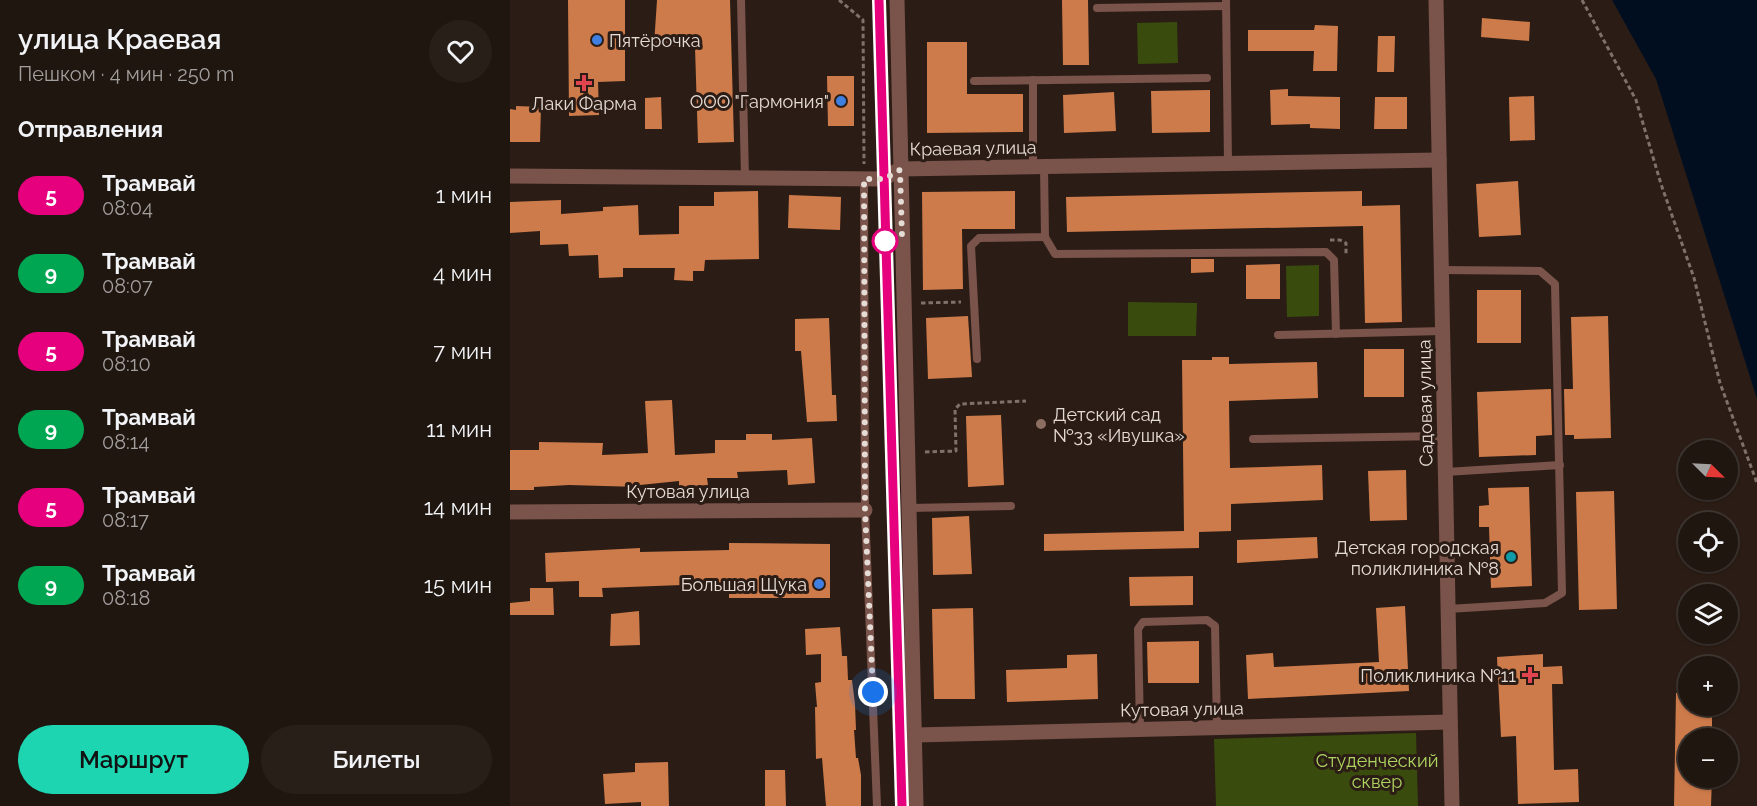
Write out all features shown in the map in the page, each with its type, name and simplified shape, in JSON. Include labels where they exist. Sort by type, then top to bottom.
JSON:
[{"type":"street","points":[[897,0],[916,806]]},
{"type":"street","name":"Садовая улица","points":[[1436,0],[1452,806]]},
{"type":"street","name":"Краевая улица","points":[[510,176],[884,179],[900,170],[1228,162],[1439,160]]},
{"type":"street","name":"Кутовая улица","points":[[510,512],[865,510]]},
{"type":"street","name":"Кутовая улица","points":[[915,735],[1450,722]]},
{"type":"lane","points":[[741,0],[745,178]]},
{"type":"lane","points":[[1097,8],[1226,3],[1228,162]]},
{"type":"lane","points":[[974,81],[1207,78]]},
{"type":"lane","points":[[1033,80],[1045,237],[1055,254],[1326,252],[1334,260],[1336,333]]},
{"type":"lane","points":[[864,179],[865,510],[877,806]]},
{"type":"lane","points":[[976,359],[971,246],[979,238],[1045,237]]},
{"type":"lane","points":[[1442,270],[1540,271],[1555,285],[1560,465],[1562,593],[1545,603],[1448,609]]},
{"type":"lane","points":[[1278,335],[1443,331]]},
{"type":"lane","points":[[1253,439],[1445,436]]},
{"type":"lane","points":[[1446,472],[1560,465]]},
{"type":"lane","points":[[909,508],[1011,506]]},
{"type":"lane","points":[[1140,729],[1138,629],[1143,622],[1207,620],[1215,626],[1217,728]]},
{"type":"path","points":[[839,0],[863,20],[864,179]]},
{"type":"path","points":[[1582,0],[1636,100],[1661,184],[1694,278],[1720,382],[1757,483]]},
{"type":"path","points":[[921,303],[974,302]]},
{"type":"path","points":[[925,452],[956,451],[955,409],[960,404],[1026,401]]},
{"type":"green space","points":[[1177,22],[1178,63],[1138,64],[1137,23]]},
{"type":"green space","points":[[1319,265],[1319,316],[1287,317],[1286,266]]},
{"type":"green space","points":[[1128,302],[1197,303],[1196,336],[1128,336]]},
{"type":"green space","name":"Студенческий сквер","points":[[1416,733],[1418,806],[1216,806],[1214,739]]},
{"type":"water","points":[[1612,0],[1757,0],[1757,399],[1656,79]]},
{"type":"building","points":[[568,0],[625,0],[625,81],[598,82],[599,115],[569,116]]},
{"type":"building","points":[[657,0],[730,0],[734,142],[698,143],[695,47],[654,45]]},
{"type":"building","points":[[1062,0],[1088,0],[1089,65],[1063,65]]},
{"type":"building","points":[[1482,18],[1530,22],[1529,41],[1481,37]]},
{"type":"building","points":[[1315,25],[1338,26],[1337,71],[1313,71],[1314,51],[1248,51],[1248,30],[1314,30]]},
{"type":"building","points":[[1378,36],[1395,36],[1394,72],[1377,72]]},
{"type":"building","points":[[927,42],[967,42],[967,94],[1023,94],[1023,132],[927,133]]},
{"type":"building","name":"ООО \"Гармония\"","points":[[827,76],[854,76],[854,126],[828,126]]},
{"type":"building","points":[[1288,89],[1288,96],[1340,97],[1340,129],[1310,128],[1310,124],[1271,125],[1270,90]]},
{"type":"building","points":[[1210,90],[1210,132],[1152,133],[1151,91]]},
{"type":"building","points":[[1114,92],[1116,131],[1064,133],[1063,95]]},
{"type":"building","points":[[1534,96],[1535,140],[1510,141],[1509,97]]},
{"type":"building","points":[[661,97],[662,129],[645,129],[645,98]]},
{"type":"building","points":[[1375,97],[1407,97],[1407,129],[1374,129]]},
{"type":"building","points":[[516,106],[541,107],[540,142],[510,142],[510,109],[516,110]]},
{"type":"building","points":[[1518,181],[1521,235],[1479,237],[1476,184]]},
{"type":"building","points":[[758,191],[759,259],[705,260],[704,271],[693,271],[693,281],[674,280],[675,268],[623,268],[623,277],[599,278],[598,255],[569,256],[568,244],[540,245],[540,231],[510,233],[510,202],[561,200],[561,214],[603,211],[603,207],[638,205],[639,235],[679,234],[679,206],[714,206],[714,192]]},
{"type":"building","points":[[1015,191],[1015,229],[962,229],[963,289],[923,290],[922,192]]},
{"type":"building","points":[[1362,191],[1362,206],[1400,205],[1402,322],[1365,323],[1363,226],[1067,232],[1066,197]]},
{"type":"building","points":[[789,195],[841,197],[840,230],[788,228]]},
{"type":"building","points":[[1191,259],[1214,259],[1214,272],[1191,273]]},
{"type":"building","points":[[1280,264],[1280,299],[1246,299],[1246,265]]},
{"type":"building","points":[[1477,290],[1521,290],[1521,343],[1477,343]]},
{"type":"building","points":[[968,316],[972,377],[928,379],[926,318]]},
{"type":"building","points":[[1608,316],[1611,438],[1574,439],[1574,435],[1565,435],[1564,389],[1573,389],[1571,317]]},
{"type":"building","points":[[829,318],[832,395],[836,395],[837,421],[807,422],[801,351],[795,351],[795,319]]},
{"type":"building","points":[[1364,349],[1404,349],[1404,397],[1364,397]]},
{"type":"building","points":[[1212,357],[1229,357],[1229,364],[1317,362],[1318,398],[1229,401],[1230,468],[1322,465],[1323,500],[1231,504],[1231,531],[1199,532],[1199,548],[1044,551],[1044,534],[1184,531],[1182,360],[1212,360]]},
{"type":"building","points":[[1551,389],[1552,435],[1536,436],[1536,455],[1479,457],[1477,392]]},
{"type":"building","points":[[672,400],[675,455],[715,453],[715,440],[746,440],[746,434],[772,434],[772,440],[812,438],[815,483],[788,485],[787,470],[737,472],[738,478],[707,478],[708,485],[679,487],[679,481],[640,485],[640,487],[569,485],[534,487],[534,490],[510,490],[510,450],[539,450],[539,442],[603,443],[602,455],[648,453],[645,401]]},
{"type":"building","points":[[1001,415],[1004,485],[968,487],[966,416]]},
{"type":"building","points":[[1406,470],[1407,520],[1370,521],[1368,471]]},
{"type":"building","name":"Детская городская поликлиника №8","points":[[1529,487],[1532,586],[1491,588],[1489,527],[1479,527],[1479,506],[1489,505],[1488,488]]},
{"type":"building","points":[[1614,491],[1617,609],[1579,610],[1576,492]]},
{"type":"building","points":[[969,516],[972,574],[933,575],[932,518]]},
{"type":"building","points":[[1317,537],[1318,558],[1237,563],[1237,540]]},
{"type":"building","points":[[729,543],[830,544],[830,598],[729,598],[729,584],[602,588],[603,597],[579,597],[579,581],[546,582],[545,553],[640,548],[640,552],[729,550]]},
{"type":"building","points":[[1193,576],[1193,605],[1130,606],[1129,577]]},
{"type":"building","points":[[530,588],[553,588],[554,615],[510,615],[510,603],[530,601]]},
{"type":"building","points":[[1405,606],[1409,691],[1248,699],[1246,655],[1273,653],[1274,667],[1379,662],[1376,608]]},
{"type":"building","points":[[973,608],[975,699],[934,699],[932,609]]},
{"type":"building","points":[[639,611],[640,645],[610,646],[611,614]]},
{"type":"building","points":[[840,627],[842,656],[847,656],[848,680],[852,680],[855,704],[856,730],[854,730],[856,758],[858,758],[861,775],[861,806],[826,806],[822,758],[816,759],[815,683],[821,682],[821,654],[806,655],[805,629]]},
{"type":"building","points":[[1199,641],[1199,683],[1148,683],[1147,642]]},
{"type":"building","points":[[1097,654],[1098,699],[1007,702],[1006,670],[1067,668],[1067,655]]},
{"type":"building","points":[[1543,654],[1543,667],[1562,666],[1563,684],[1552,684],[1554,770],[1578,769],[1579,802],[1518,804],[1516,736],[1501,737],[1497,657]]},
{"type":"building","points":[[1676,693],[1678,693],[1678,716],[1712,716],[1712,728],[1678,728],[1678,788],[1712,788],[1711,806],[1674,806]]},
{"type":"building","points":[[668,762],[669,806],[641,806],[641,802],[605,804],[603,774],[635,772],[635,763]]},
{"type":"building","points":[[765,770],[785,770],[786,806],[765,806]]},
{"type":"tram line","points":[[879,0],[902,806]]},
{"type":"tram line","name":"5","points":[[879,0],[902,806]]},
{"type":"place","name":"Пятёрочка","points":[[597,40]]},
{"type":"place","name":"Лаки Фарма","points":[[584,83]]},
{"type":"place","name":"ООО \"Гармония\"","points":[[841,101]]},
{"type":"place","name":"Детский сад №33 «Ивушка»","points":[[1041,424]]},
{"type":"place","name":"Детская городская поликлиника №8","points":[[1511,557]]},
{"type":"place","name":"Большая Щука","points":[[819,584]]},
{"type":"place","name":"Поликлиника №11","points":[[1530,675]]},
{"type":"route","points":[[873,692],[865,510],[864,179],[884,179],[900,170],[902,237],[885,241]]}]
